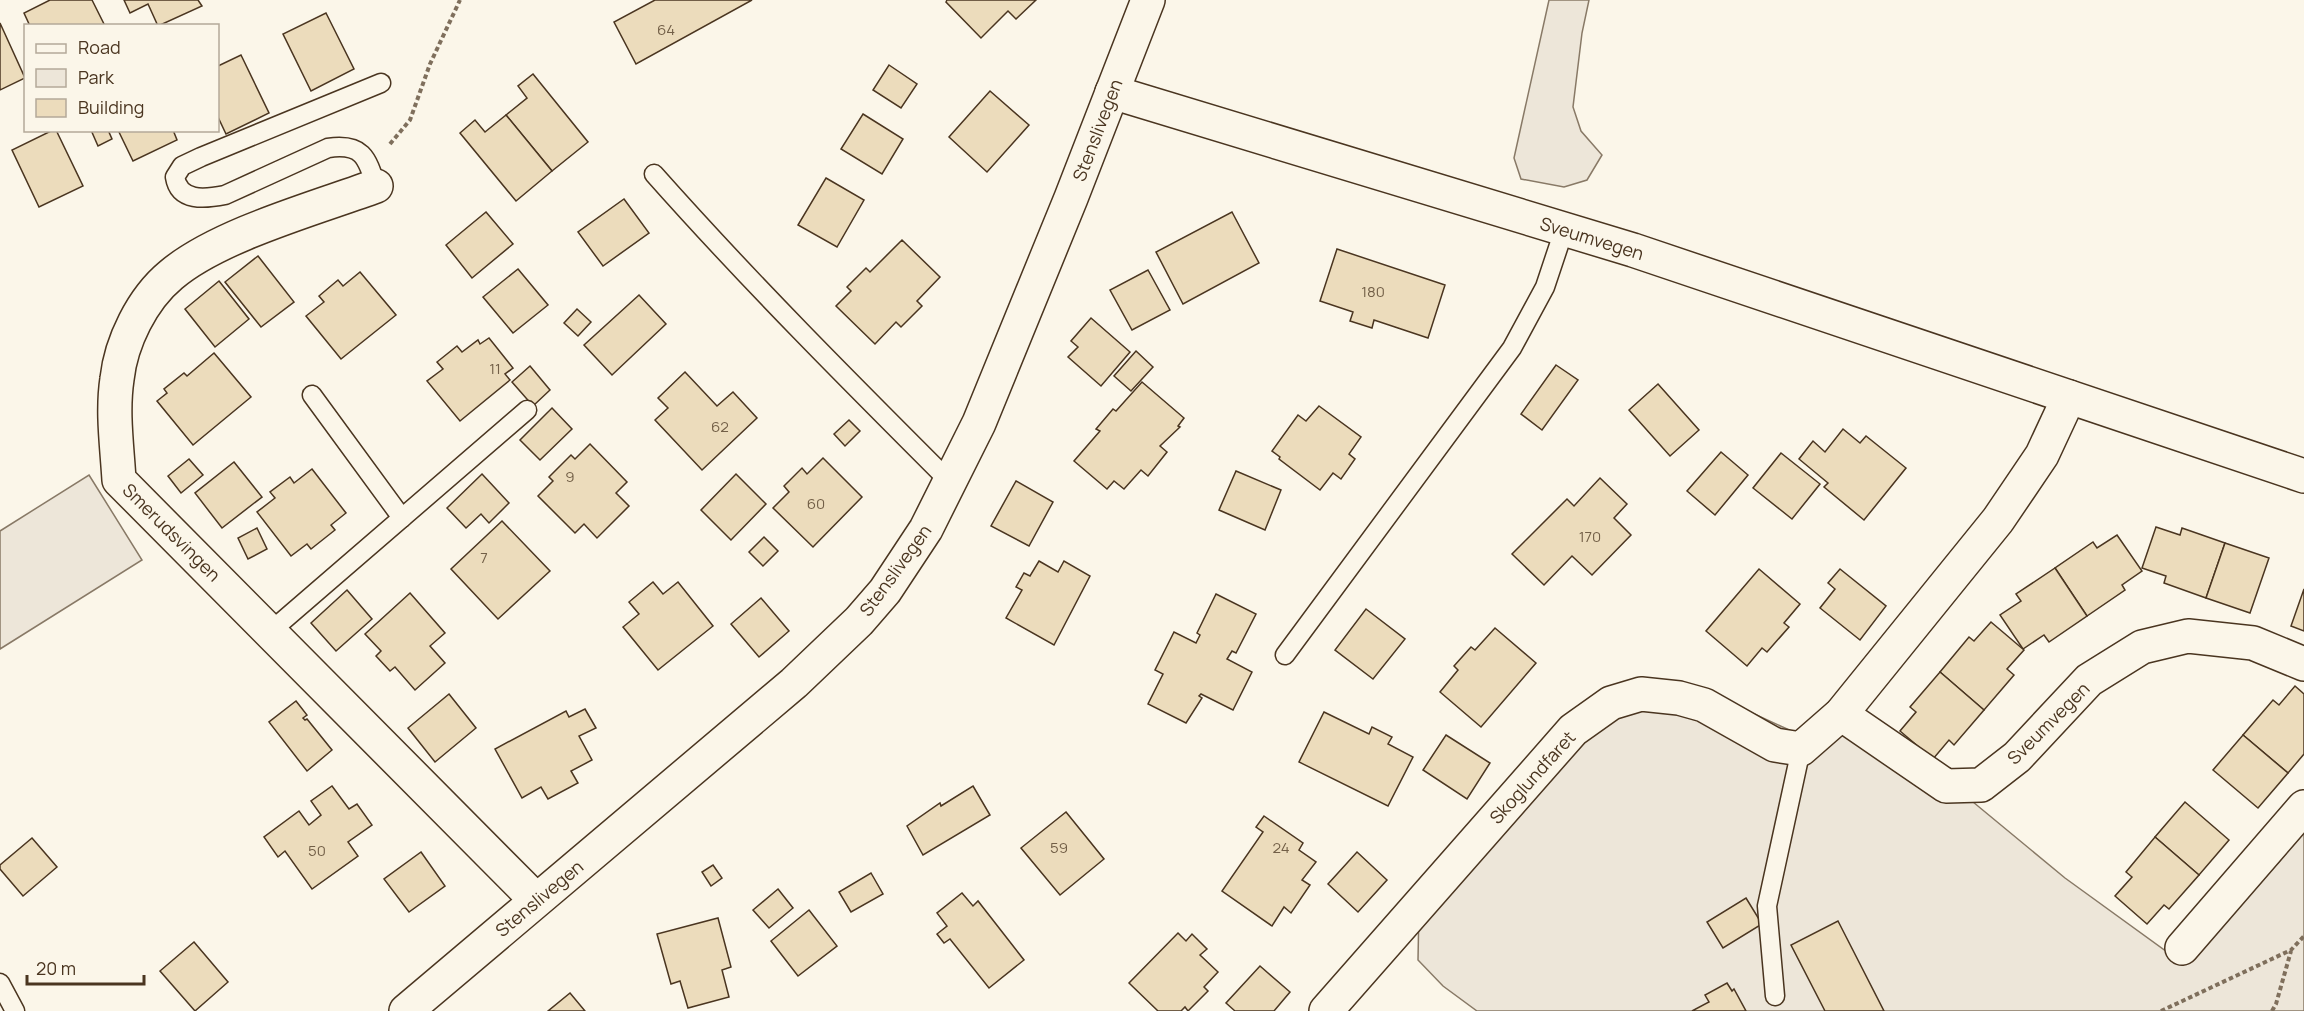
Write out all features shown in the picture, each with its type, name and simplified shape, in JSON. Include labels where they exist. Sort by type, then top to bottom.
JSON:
[{"type":"street","name":"Stenslivegen","points":[[406,1011],[794,683],[859,621],[908,559],[951,483],[1004,367],[1148,0]]},
{"type":"street","name":"Sveumvegen","points":[[1112,92],[1564,230],[2304,476]]},
{"type":"street","name":"Smerudsvingen","points":[[373,176],[268,226],[193,258],[152,294],[131,330],[117,376],[114,406],[120,480],[536,900]]},
{"type":"street","points":[[1801,749],[1841,714],[1998,520],[2042,455],[2069,396]]},
{"type":"street","name":"Sveumvegen","points":[[1841,714],[1946,786],[1981,784],[2017,757],[2089,680],[2142,647],[2187,636],[2253,643],[2304,664]]},
{"type":"street","name":"Skoglundfaret","points":[[1326,1011],[1573,730],[1611,703],[1641,694],[1679,698],[1704,705],[1775,746],[1801,749]]},
{"type":"street","points":[[2182,948],[2304,807]]},
{"type":"lane","points":[[373,176],[356,148],[344,146],[328,148],[225,195],[207,199],[184,194],[176,187],[175,177],[182,166],[192,161],[381,83]]},
{"type":"lane","points":[[654,174],[806,338],[951,483]]},
{"type":"lane","points":[[1285,656],[1512,348],[1545,287],[1564,230]]},
{"type":"lane","points":[[312,395],[402,518]]},
{"type":"lane","points":[[271,631],[526,410]]},
{"type":"lane","points":[[1775,996],[1767,906],[1801,749]]},
{"type":"lane","points":[[0,983],[15,1011]]},
{"type":"path","points":[[373,176],[410,120],[430,64],[460,0]]},
{"type":"path","points":[[2161,1011],[2291,950],[2304,936]]},
{"type":"path","points":[[2272,1011],[2277,1004],[2291,950]]},
{"type":"green space","points":[[1549,0],[1589,0],[1582,33],[1573,107],[1581,131],[1602,155],[1587,180],[1564,187],[1521,179],[1514,158]]},
{"type":"green space","points":[[89,475],[142,560],[0,649],[0,531]]},
{"type":"green space","points":[[1700,689],[1798,734],[1845,713],[1967,797],[2065,878],[2170,954],[2278,863],[2304,831],[2304,1011],[1477,1011],[1443,986],[1418,960],[1419,907],[1566,726]]},
{"type":"building","points":[[50,0],[92,0],[104,24],[29,24],[24,13]]},
{"type":"building","points":[[124,0],[198,0],[202,6],[162,24],[157,24],[148,4],[130,13]]},
{"type":"building","points":[[655,0],[752,0],[636,64],[614,22]]},
{"type":"building","points":[[947,0],[1036,0],[1016,19],[1008,11],[981,38],[946,2]]},
{"type":"building","points":[[326,13],[354,69],[311,91],[283,34]]},
{"type":"building","points":[[0,23],[24,78],[0,90]]},
{"type":"building","points":[[241,55],[269,113],[226,134],[219,119],[219,66]]},
{"type":"building","points":[[889,65],[917,84],[901,108],[873,90]]},
{"type":"building","points":[[533,74],[588,142],[552,171],[506,115],[527,98],[518,86]]},
{"type":"building","points":[[990,91],[1029,125],[987,172],[949,137]]},
{"type":"building","points":[[863,114],[903,139],[882,174],[841,149]]},
{"type":"building","points":[[506,115],[552,171],[516,201],[460,133],[475,120],[485,132]]},
{"type":"building","points":[[49,132],[57,132],[83,186],[39,207],[12,150]]},
{"type":"building","points":[[92,132],[109,132],[112,139],[98,146]]},
{"type":"building","points":[[119,132],[174,132],[177,140],[133,161]]},
{"type":"building","points":[[826,178],[864,200],[837,247],[798,225]]},
{"type":"building","points":[[624,199],[649,233],[603,266],[578,232]]},
{"type":"building","points":[[486,212],[513,244],[472,278],[446,245]]},
{"type":"building","points":[[1232,212],[1259,263],[1183,304],[1156,252]]},
{"type":"building","points":[[902,240],[940,277],[917,301],[922,306],[901,327],[896,322],[875,344],[836,306],[851,291],[847,287],[866,268],[870,272]]},
{"type":"building","points":[[1337,249],[1445,285],[1428,338],[1374,320],[1372,328],[1350,321],[1353,312],[1320,301]]},
{"type":"building","points":[[258,256],[294,302],[261,327],[225,282]]},
{"type":"building","points":[[518,269],[548,305],[513,333],[483,297]]},
{"type":"building","points":[[1148,270],[1170,310],[1132,330],[1110,290]]},
{"type":"building","points":[[360,272],[396,315],[341,359],[306,316],[324,302],[319,296],[338,280],[343,286]]},
{"type":"building","points":[[219,281],[249,319],[215,347],[185,309]]},
{"type":"building","points":[[639,295],[666,324],[612,375],[584,345]]},
{"type":"building","points":[[577,309],[591,322],[578,336],[564,323]]},
{"type":"building","points":[[1091,318],[1130,352],[1101,386],[1068,357],[1078,347],[1071,341]]},
{"type":"building","points":[[489,338],[513,368],[505,374],[510,380],[460,421],[427,381],[443,369],[437,362],[457,346],[462,352],[478,340],[480,344]]},
{"type":"building","points":[[1136,351],[1153,367],[1131,391],[1114,376]]},
{"type":"building","points":[[214,353],[251,397],[193,445],[157,401],[167,393],[164,389],[184,373],[187,376]]},
{"type":"building","points":[[1556,365],[1578,380],[1542,430],[1521,414]]},
{"type":"building","points":[[530,366],[550,390],[533,406],[512,382]]},
{"type":"building","points":[[685,372],[717,406],[733,392],[757,418],[702,470],[655,420],[668,408],[658,398]]},
{"type":"building","points":[[1142,382],[1184,418],[1178,426],[1180,427],[1160,446],[1167,452],[1148,476],[1141,470],[1124,489],[1114,481],[1107,489],[1074,461],[1100,431],[1096,429],[1113,409],[1116,411]]},
{"type":"building","points":[[1658,384],[1699,430],[1670,456],[1629,410]]},
{"type":"building","points":[[1319,406],[1361,437],[1349,454],[1355,459],[1341,479],[1333,473],[1320,490],[1272,451],[1298,415],[1306,421]]},
{"type":"building","points":[[552,408],[572,429],[540,460],[520,440]]},
{"type":"building","points":[[849,420],[860,431],[845,446],[834,434]]},
{"type":"building","points":[[1843,429],[1860,443],[1866,436],[1906,468],[1864,520],[1824,487],[1828,483],[1799,459],[1813,441],[1825,452]]},
{"type":"building","points":[[590,444],[627,482],[616,493],[629,506],[597,538],[584,524],[575,533],[538,496],[553,481],[549,477],[571,455],[575,459]]},
{"type":"building","points":[[1721,452],[1748,475],[1715,515],[1687,491]]},
{"type":"building","points":[[1781,453],[1820,484],[1792,519],[1753,488]]},
{"type":"building","points":[[823,458],[862,497],[813,547],[773,508],[789,492],[784,486],[802,468],[807,474]]},
{"type":"building","points":[[189,459],[203,475],[181,493],[168,476]]},
{"type":"building","points":[[234,462],[262,497],[222,528],[195,493]]},
{"type":"building","points":[[312,469],[346,513],[331,525],[335,530],[311,549],[307,544],[291,556],[257,512],[275,498],[270,492],[290,477],[294,483]]},
{"type":"building","points":[[1236,471],[1281,490],[1265,530],[1219,510]]},
{"type":"building","points":[[482,474],[509,503],[489,523],[481,514],[466,528],[447,508]]},
{"type":"building","points":[[736,474],[766,504],[731,540],[701,510]]},
{"type":"building","points":[[1600,478],[1627,504],[1614,518],[1631,535],[1592,575],[1572,556],[1544,585],[1512,554],[1567,499],[1574,506]]},
{"type":"building","points":[[1016,481],[1053,502],[1029,546],[991,526]]},
{"type":"building","points":[[502,521],[550,571],[498,619],[451,569]]},
{"type":"building","points":[[2156,527],[2180,535],[2182,528],[2225,543],[2206,598],[2164,583],[2166,576],[2142,568]]},
{"type":"building","points":[[257,528],[267,549],[248,559],[238,538]]},
{"type":"building","points":[[2117,535],[2142,571],[2122,585],[2125,590],[2087,616],[2055,568],[2093,542],[2097,548]]},
{"type":"building","points":[[764,537],[778,551],[763,566],[749,552]]},
{"type":"building","points":[[2225,543],[2269,558],[2250,613],[2206,598]]},
{"type":"building","points":[[1039,561],[1058,572],[1064,561],[1090,576],[1054,645],[1006,618],[1022,590],[1016,587],[1024,573],[1030,576]]},
{"type":"building","points":[[2055,568],[2087,616],[2049,642],[2044,635],[2023,649],[2000,615],[2021,601],[2016,594]]},
{"type":"building","points":[[1759,569],[1800,604],[1784,623],[1789,627],[1767,652],[1762,648],[1747,666],[1706,631]]},
{"type":"building","points":[[1840,569],[1886,606],[1860,640],[1820,608],[1835,589],[1828,583]]},
{"type":"building","points":[[653,582],[663,594],[678,582],[713,626],[658,670],[623,627],[639,614],[629,602]]},
{"type":"building","points":[[2304,589],[2304,631],[2291,626]]},
{"type":"building","points":[[347,590],[372,619],[336,651],[311,623]]},
{"type":"building","points":[[410,593],[445,633],[430,646],[445,663],[415,690],[395,667],[390,671],[376,656],[381,651],[365,634]]},
{"type":"building","points":[[1216,594],[1256,614],[1236,653],[1232,651],[1227,659],[1252,672],[1233,710],[1201,694],[1199,696],[1202,698],[1186,723],[1148,704],[1163,674],[1155,670],[1174,632],[1196,643],[1200,635],[1197,633]]},
{"type":"building","points":[[761,598],[789,631],[759,657],[731,624]]},
{"type":"building","points":[[1366,609],[1405,639],[1373,679],[1335,650]]},
{"type":"building","points":[[1991,622],[2024,650],[2007,669],[2014,675],[1984,710],[1940,672],[1969,637],[1974,641]]},
{"type":"building","points":[[1495,628],[1536,663],[1481,727],[1440,692],[1458,670],[1454,666],[1471,647],[1475,650]]},
{"type":"building","points":[[1940,672],[1984,710],[1954,745],[1949,740],[1933,759],[1900,731],[1916,712],[1910,707]]},
{"type":"building","points":[[2295,686],[2304,694],[2304,754],[2288,773],[2243,735],[2273,700],[2279,705]]},
{"type":"building","points":[[449,694],[476,728],[435,762],[408,728]]},
{"type":"building","points":[[296,701],[307,715],[303,718],[307,719],[332,750],[307,771],[269,722]]},
{"type":"building","points":[[585,709],[596,728],[579,736],[592,760],[571,771],[578,783],[548,799],[541,787],[522,798],[495,749],[566,711],[569,717]]},
{"type":"building","points":[[1324,712],[1369,734],[1372,727],[1392,737],[1388,744],[1413,757],[1388,806],[1299,762]]},
{"type":"building","points":[[1446,735],[1490,763],[1467,799],[1423,770]]},
{"type":"building","points":[[2243,735],[2288,773],[2258,808],[2213,770]]},
{"type":"building","points":[[332,786],[349,809],[357,804],[372,825],[348,842],[358,856],[312,889],[285,851],[278,857],[264,837],[299,811],[309,825],[321,815],[311,801]]},
{"type":"building","points":[[973,786],[990,815],[923,855],[907,826],[940,803],[941,806]]},
{"type":"building","points":[[2185,802],[2229,840],[2199,875],[2155,837]]},
{"type":"building","points":[[1066,812],[1104,859],[1060,895],[1021,848]]},
{"type":"building","points":[[1264,816],[1303,843],[1299,850],[1316,862],[1302,880],[1310,885],[1291,913],[1284,907],[1272,926],[1222,891],[1263,832],[1256,827]]},
{"type":"building","points":[[2155,837],[2199,875],[2169,909],[2164,905],[2147,924],[2115,896],[2132,877],[2126,872]]},
{"type":"building","points":[[32,838],[57,867],[23,896],[0,869],[0,865]]},
{"type":"building","points":[[421,852],[445,886],[409,912],[384,879]]},
{"type":"building","points":[[1357,852],[1387,880],[1358,912],[1328,884]]},
{"type":"building","points":[[713,865],[722,878],[711,886],[702,872]]},
{"type":"building","points":[[871,873],[883,894],[851,912],[839,892]]},
{"type":"building","points":[[778,889],[793,908],[769,928],[753,910]]},
{"type":"building","points":[[962,893],[973,906],[978,901],[1024,960],[989,988],[950,939],[944,943],[937,934],[947,926],[937,913]]},
{"type":"building","points":[[1746,898],[1762,924],[1723,948],[1707,922]]},
{"type":"building","points":[[809,910],[837,946],[798,976],[771,941]]},
{"type":"building","points":[[718,918],[731,967],[722,970],[729,997],[688,1008],[680,981],[671,984],[657,934]]},
{"type":"building","points":[[1838,921],[1884,1011],[1825,1011],[1791,945]]},
{"type":"building","points":[[1178,933],[1186,941],[1192,934],[1207,949],[1200,955],[1218,972],[1204,987],[1208,991],[1188,1011],[1185,1007],[1181,1011],[1158,1011],[1129,983]]},
{"type":"building","points":[[194,942],[228,982],[195,1011],[160,971]]},
{"type":"building","points":[[1260,966],[1290,992],[1274,1011],[1235,1011],[1226,1003]]},
{"type":"building","points":[[1727,983],[1732,991],[1734,989],[1746,1011],[1692,1011],[1709,1002],[1705,995]]},
{"type":"building","points":[[570,993],[585,1011],[548,1011]]}]
